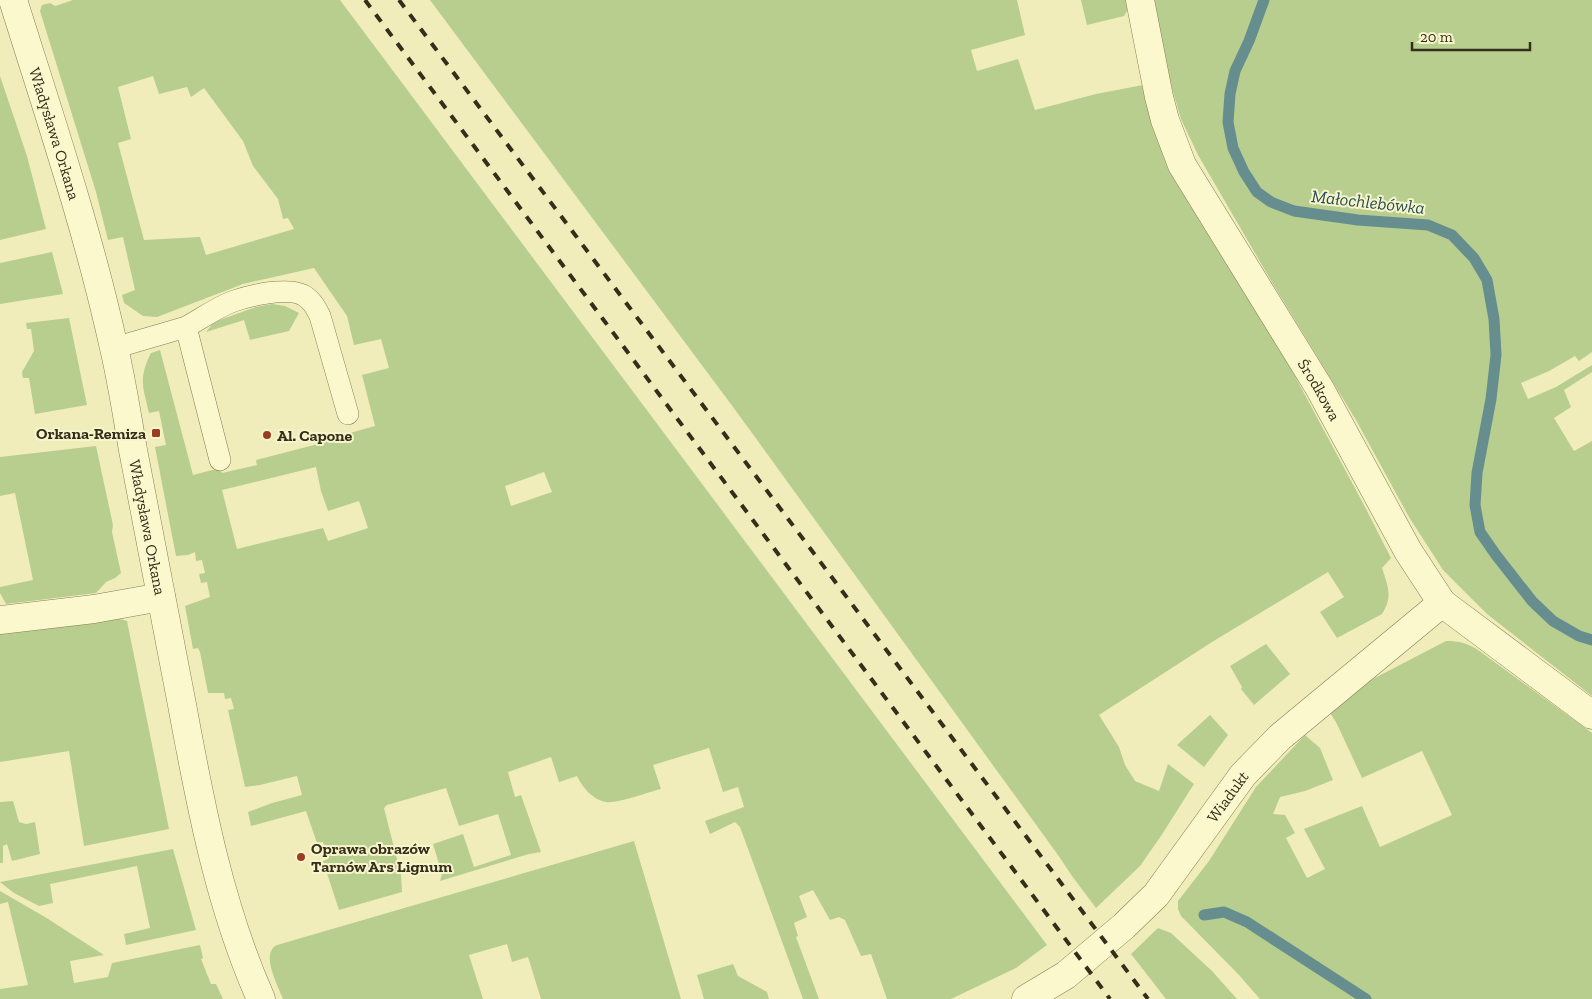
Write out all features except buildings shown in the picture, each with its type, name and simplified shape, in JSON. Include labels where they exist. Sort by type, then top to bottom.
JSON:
[{"type":"street","name":"Władysława Orkana","points":[[13,0],[85,234],[114,348],[188,742],[214,862],[246,966],[261,999]]},
{"type":"street","name":"Środkowa","points":[[1140,0],[1158,97],[1182,164],[1320,389],[1408,551],[1442,603],[1592,715]]},
{"type":"street","points":[[0,620],[94,609],[161,597]]},
{"type":"street","name":"Wiadukt","points":[[1033,997],[1066,975],[1156,896],[1243,775],[1280,737],[1442,603]]},
{"type":"lane","points":[[114,348],[186,327],[233,301],[266,293],[287,292],[303,295],[313,303],[320,316],[348,414]]},
{"type":"lane","points":[[186,327],[220,460]]},
{"type":"green space","points":[[73,0],[340,0],[1047,945],[1016,968],[951,999],[887,999],[871,954],[861,956],[845,920],[839,917],[830,920],[813,890],[799,896],[807,917],[794,923],[798,936],[796,937],[819,999],[803,999],[740,827],[735,822],[710,834],[705,821],[744,807],[738,787],[723,792],[709,748],[653,765],[661,789],[625,800],[611,802],[601,801],[592,796],[577,776],[559,782],[551,757],[508,772],[515,797],[521,795],[541,852],[440,881],[442,874],[433,844],[463,834],[474,867],[511,855],[498,814],[459,826],[446,788],[387,805],[384,808],[401,875],[402,892],[339,910],[323,861],[328,859],[323,842],[317,843],[306,811],[251,826],[248,812],[302,795],[297,776],[245,787],[228,710],[234,709],[231,698],[225,699],[224,693],[208,693],[200,652],[198,648],[193,649],[185,606],[210,597],[207,582],[201,583],[199,574],[205,573],[202,560],[196,561],[195,552],[176,556],[155,447],[166,445],[159,411],[149,413],[143,377],[151,353],[160,350],[193,475],[220,468],[222,473],[257,465],[256,460],[318,444],[318,442],[375,426],[362,375],[389,368],[381,339],[354,345],[347,316],[314,268],[243,284],[157,317],[143,316],[124,303],[122,295],[135,290],[123,237],[108,240],[96,192],[40,11],[42,5],[50,3],[55,6]],"holes":[[[153,76],[159,94],[187,87],[191,97],[204,88],[243,141],[253,166],[278,199],[283,219],[288,218],[294,229],[206,255],[200,237],[144,240],[118,143],[131,139],[118,87]],[[316,467],[328,511],[359,501],[368,528],[328,541],[323,528],[237,549],[222,490]],[[544,472],[552,492],[511,506],[505,486]]]},
{"type":"green space","points":[[430,0],[1017,0],[1025,35],[971,50],[977,71],[1018,59],[1035,110],[1096,94],[1143,85],[1391,558],[1382,568],[1388,586],[1388,597],[1382,614],[1337,638],[1320,612],[1344,597],[1328,572],[1212,642],[1099,715],[1119,747],[1125,765],[1135,781],[1159,791],[1168,764],[1194,784],[1140,866],[1096,908],[736,411]]},
{"type":"green space","points":[[1081,0],[1128,0],[1129,8],[1124,16],[1087,25]]},
{"type":"green space","points":[[1154,0],[1592,0],[1592,352],[1579,361],[1575,356],[1549,371],[1521,383],[1528,399],[1556,387],[1592,365],[1592,372],[1564,390],[1571,407],[1554,418],[1574,451],[1592,441],[1592,696],[1487,614],[1443,570],[1409,517],[1356,420],[1273,284],[1198,155],[1181,119],[1169,78]]},
{"type":"green space","points":[[0,76],[27,156],[46,229],[0,240]]},
{"type":"green space","points":[[52,252],[63,294],[0,304],[0,263]]},
{"type":"green space","points":[[272,304],[285,306],[299,313],[289,331],[250,340],[244,320],[206,332],[214,322],[256,307]]},
{"type":"green space","points":[[69,318],[87,405],[35,414],[29,378],[23,378],[22,372],[34,351],[31,329],[27,329],[26,323]]},
{"type":"green space","points":[[96,446],[121,573],[106,582],[96,593],[6,604],[0,593],[0,587],[33,580],[15,493],[0,496],[0,457]]},
{"type":"green space","points":[[114,617],[127,621],[169,829],[84,846],[69,751],[0,762],[0,629]]},
{"type":"green space","points":[[1446,641],[1463,643],[1478,650],[1592,733],[1592,999],[1260,999],[1181,916],[1178,909],[1178,901],[1209,861],[1256,787],[1305,735],[1320,748],[1333,780],[1305,791],[1280,797],[1273,814],[1285,815],[1295,833],[1286,838],[1307,878],[1325,869],[1304,829],[1362,806],[1380,847],[1452,815],[1422,751],[1362,778],[1329,711],[1369,681]]},
{"type":"green space","points":[[1266,644],[1290,674],[1254,705],[1241,689],[1242,687],[1230,666]]},
{"type":"green space","points":[[1210,715],[1228,735],[1204,767],[1177,745]]},
{"type":"green space","points":[[13,801],[19,822],[26,824],[35,822],[40,854],[12,861],[7,844],[3,846],[3,863],[0,863],[0,802]]},
{"type":"green space","points":[[634,841],[681,999],[541,999],[528,957],[512,962],[507,944],[469,955],[483,999],[283,999],[273,974],[270,959],[270,953],[277,945]]},
{"type":"green space","points":[[173,849],[196,930],[126,945],[124,934],[150,928],[137,866],[50,884],[53,903],[39,906],[14,893],[0,882]]},
{"type":"green space","points":[[0,891],[104,955],[70,961],[74,983],[108,977],[112,963],[200,945],[203,958],[201,959],[211,984],[216,984],[223,999],[0,999],[0,989],[28,985],[8,902],[0,904]]},
{"type":"green space","points":[[1158,928],[1171,933],[1212,971],[1237,999],[1166,999],[1131,954]]},
{"type":"green space","points":[[733,964],[738,976],[767,992],[769,999],[704,999],[697,975]]},
{"type":"waterway","name":"Małochlebówka","points":[[1264,0],[1249,41],[1235,71],[1230,94],[1228,122],[1233,148],[1244,172],[1257,192],[1271,202],[1294,211],[1358,220],[1428,225],[1452,235],[1474,258],[1487,280],[1494,319],[1496,355],[1491,399],[1477,473],[1475,505],[1480,532],[1532,601],[1553,621],[1579,636],[1592,640]]},
{"type":"waterway","points":[[1204,915],[1224,912],[1247,922],[1366,999]]},
{"type":"railway","points":[[365,0],[1110,999]]},
{"type":"railway","points":[[399,0],[1148,999]]},
{"type":"place","name":"Orkana-Remiza","points":[[156,433]]},
{"type":"place","name":"Al. Capone","points":[[267,435]]},
{"type":"place","name":"Oprawa obrazów Tarnów Ars Lignum","points":[[301,857]]}]
